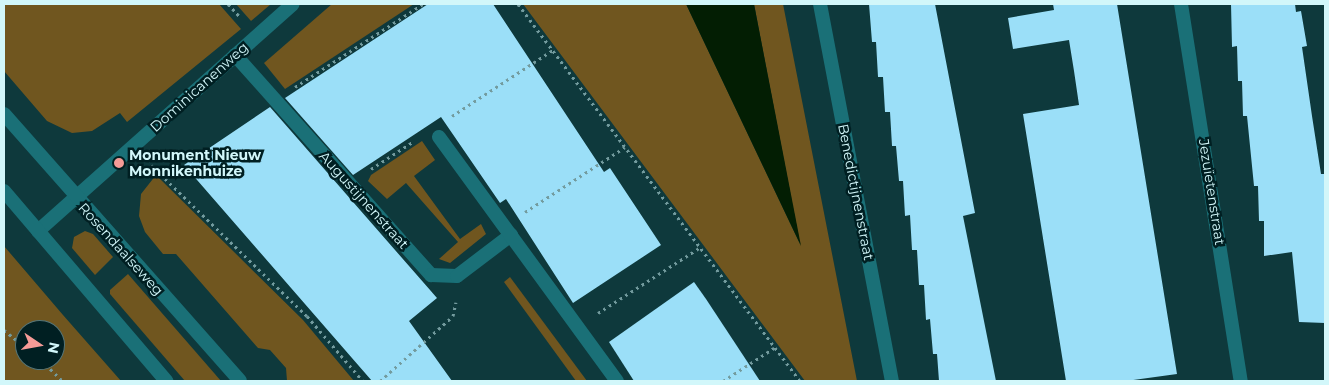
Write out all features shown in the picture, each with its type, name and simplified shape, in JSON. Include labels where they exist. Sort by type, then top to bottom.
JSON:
[{"type":"street","name":"Dominicanenweg","points":[[38,231],[293,4]]},
{"type":"street","name":"Benedictijnenstraat","points":[[820,4],[892,381]]},
{"type":"street","name":"Jezuïetenstraat","points":[[1181,4],[1241,381]]},
{"type":"street","name":"Augustijnenstraat","points":[[235,55],[431,275],[457,276]]},
{"type":"street","name":"Rosendaalseweg","points":[[4,114],[76,198],[240,381]]},
{"type":"street","points":[[439,137],[617,381]]},
{"type":"street","points":[[4,191],[166,381]]},
{"type":"street","points":[[457,276],[507,231]]},
{"type":"path","points":[[275,100],[422,4]]},
{"type":"path","points":[[518,4],[800,381]]},
{"type":"path","points":[[507,231],[625,148]]},
{"type":"path","points":[[159,172],[307,316],[363,381]]},
{"type":"path","points":[[577,327],[701,247]]},
{"type":"path","points":[[380,381],[453,316],[457,276]]},
{"type":"path","points":[[4,330],[15,339]]},
{"type":"path","points":[[723,381],[774,348]]},
{"type":"path","points":[[52,370],[63,381]]},
{"type":"shaded area","points":[[4,4],[219,4],[241,29],[127,122],[120,113],[92,131],[72,133],[47,121],[4,71]]},
{"type":"shaded area","points":[[236,4],[271,4],[251,21]]},
{"type":"shaded area","points":[[332,4],[414,4],[285,89],[264,63]]},
{"type":"shaded area","points":[[523,4],[686,4],[800,244],[754,4],[783,4],[857,381],[805,381]]},
{"type":"shaded area","points":[[686,4],[754,4],[801,246]]},
{"type":"shaded area","points":[[422,141],[435,160],[414,176],[460,239],[481,224],[486,234],[450,263],[439,259],[458,242],[406,183],[387,199],[368,181],[371,175]]},
{"type":"shaded area","points":[[156,175],[303,320],[354,381],[287,381],[286,368],[270,350],[258,348],[176,254],[163,254],[145,232],[139,216],[141,194]]},
{"type":"shaded area","points":[[85,231],[93,234],[113,257],[95,275],[72,248],[74,237]]},
{"type":"shaded area","points":[[4,246],[63,315],[121,381],[4,381]]},
{"type":"shaded area","points":[[128,274],[221,381],[185,381],[110,294],[110,290]]},
{"type":"shaded area","points":[[510,277],[587,381],[576,381],[504,282]]},
{"type":"building","points":[[428,4],[493,4],[604,172],[610,168],[661,245],[573,303],[506,199],[500,203],[441,117],[353,175],[285,98]]},
{"type":"building","points":[[869,4],[935,4],[975,213],[963,216],[996,381],[939,381],[937,354],[933,354],[930,319],[926,320],[924,285],[919,285],[917,250],[912,250],[910,215],[905,216],[903,181],[899,181],[896,146],[892,146],[890,112],[885,112],[883,77],[878,77],[876,42],[872,42]]},
{"type":"building","points":[[1053,4],[1117,4],[1177,374],[1126,381],[1066,381],[1023,114],[1079,105],[1074,71],[1069,40],[1013,49],[1008,18],[1054,10]]},
{"type":"building","points":[[1231,4],[1295,4],[1296,12],[1301,11],[1307,46],[1302,47],[1312,116],[1321,174],[1325,174],[1325,323],[1299,322],[1292,252],[1264,256],[1264,221],[1259,221],[1258,186],[1254,186],[1247,116],[1243,116],[1242,81],[1238,81],[1237,46],[1232,47]]},
{"type":"building","points":[[270,107],[437,298],[409,321],[452,381],[372,381],[184,165]]},
{"type":"building","points":[[694,282],[760,381],[634,381],[609,342]]},
{"type":"place","name":"Monument Nieuw Monnikenhuize","points":[[119,163]]}]
